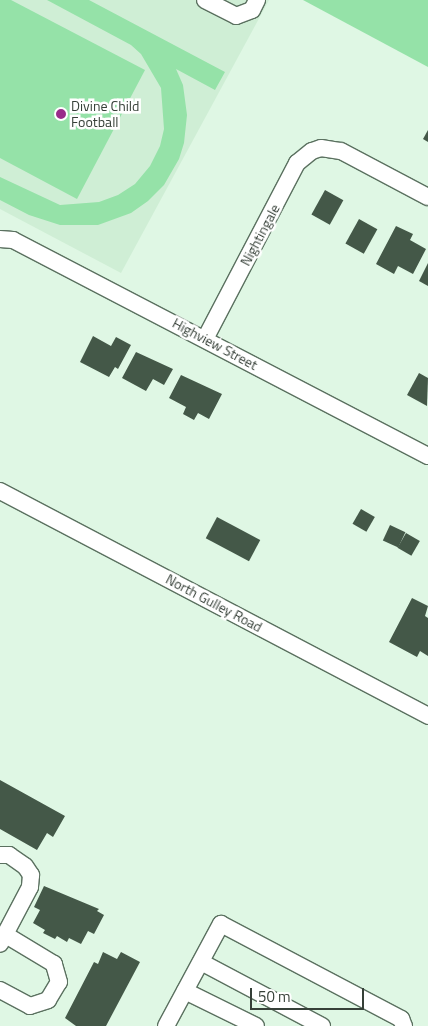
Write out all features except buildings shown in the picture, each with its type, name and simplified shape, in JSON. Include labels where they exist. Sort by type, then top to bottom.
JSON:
[{"type":"street","points":[[205,0],[236,16],[252,10],[258,0]]},
{"type":"street","name":"Nightingale","points":[[205,339],[297,164],[312,151],[329,148],[341,151],[428,197]]},
{"type":"street","name":"Highview Street","points":[[0,239],[13,240],[428,456]]},
{"type":"street","name":"North Gulley Road","points":[[0,491],[428,716]]},
{"type":"street","points":[[0,855],[9,855],[25,866],[31,875],[30,887],[3,939],[54,964],[59,982],[48,1000],[30,1006],[0,990]]},
{"type":"street","points":[[166,1026],[221,924],[401,1019],[404,1026]]},
{"type":"street","points":[[201,962],[322,1026]]},
{"type":"street","points":[[186,991],[256,1026]]},
{"type":"shaded area","points":[[0,0],[269,0],[121,273],[0,209]]},
{"type":"green space","name":"Divine Child Football","points":[[0,0],[11,0],[145,70],[77,199],[0,158]]},
{"type":"green space","points":[[47,0],[89,0],[225,72],[215,90],[176,69],[183,85],[187,115],[184,143],[179,159],[164,185],[148,201],[131,213],[98,225],[60,225],[29,215],[0,200],[0,177],[60,205],[99,202],[118,195],[135,184],[150,166],[160,146],[164,129],[161,88],[141,54],[131,45]]},
{"type":"green space","points":[[303,0],[428,0],[428,67]]},
{"type":"place","name":"Divine Child Football","points":[[61,114]]}]
